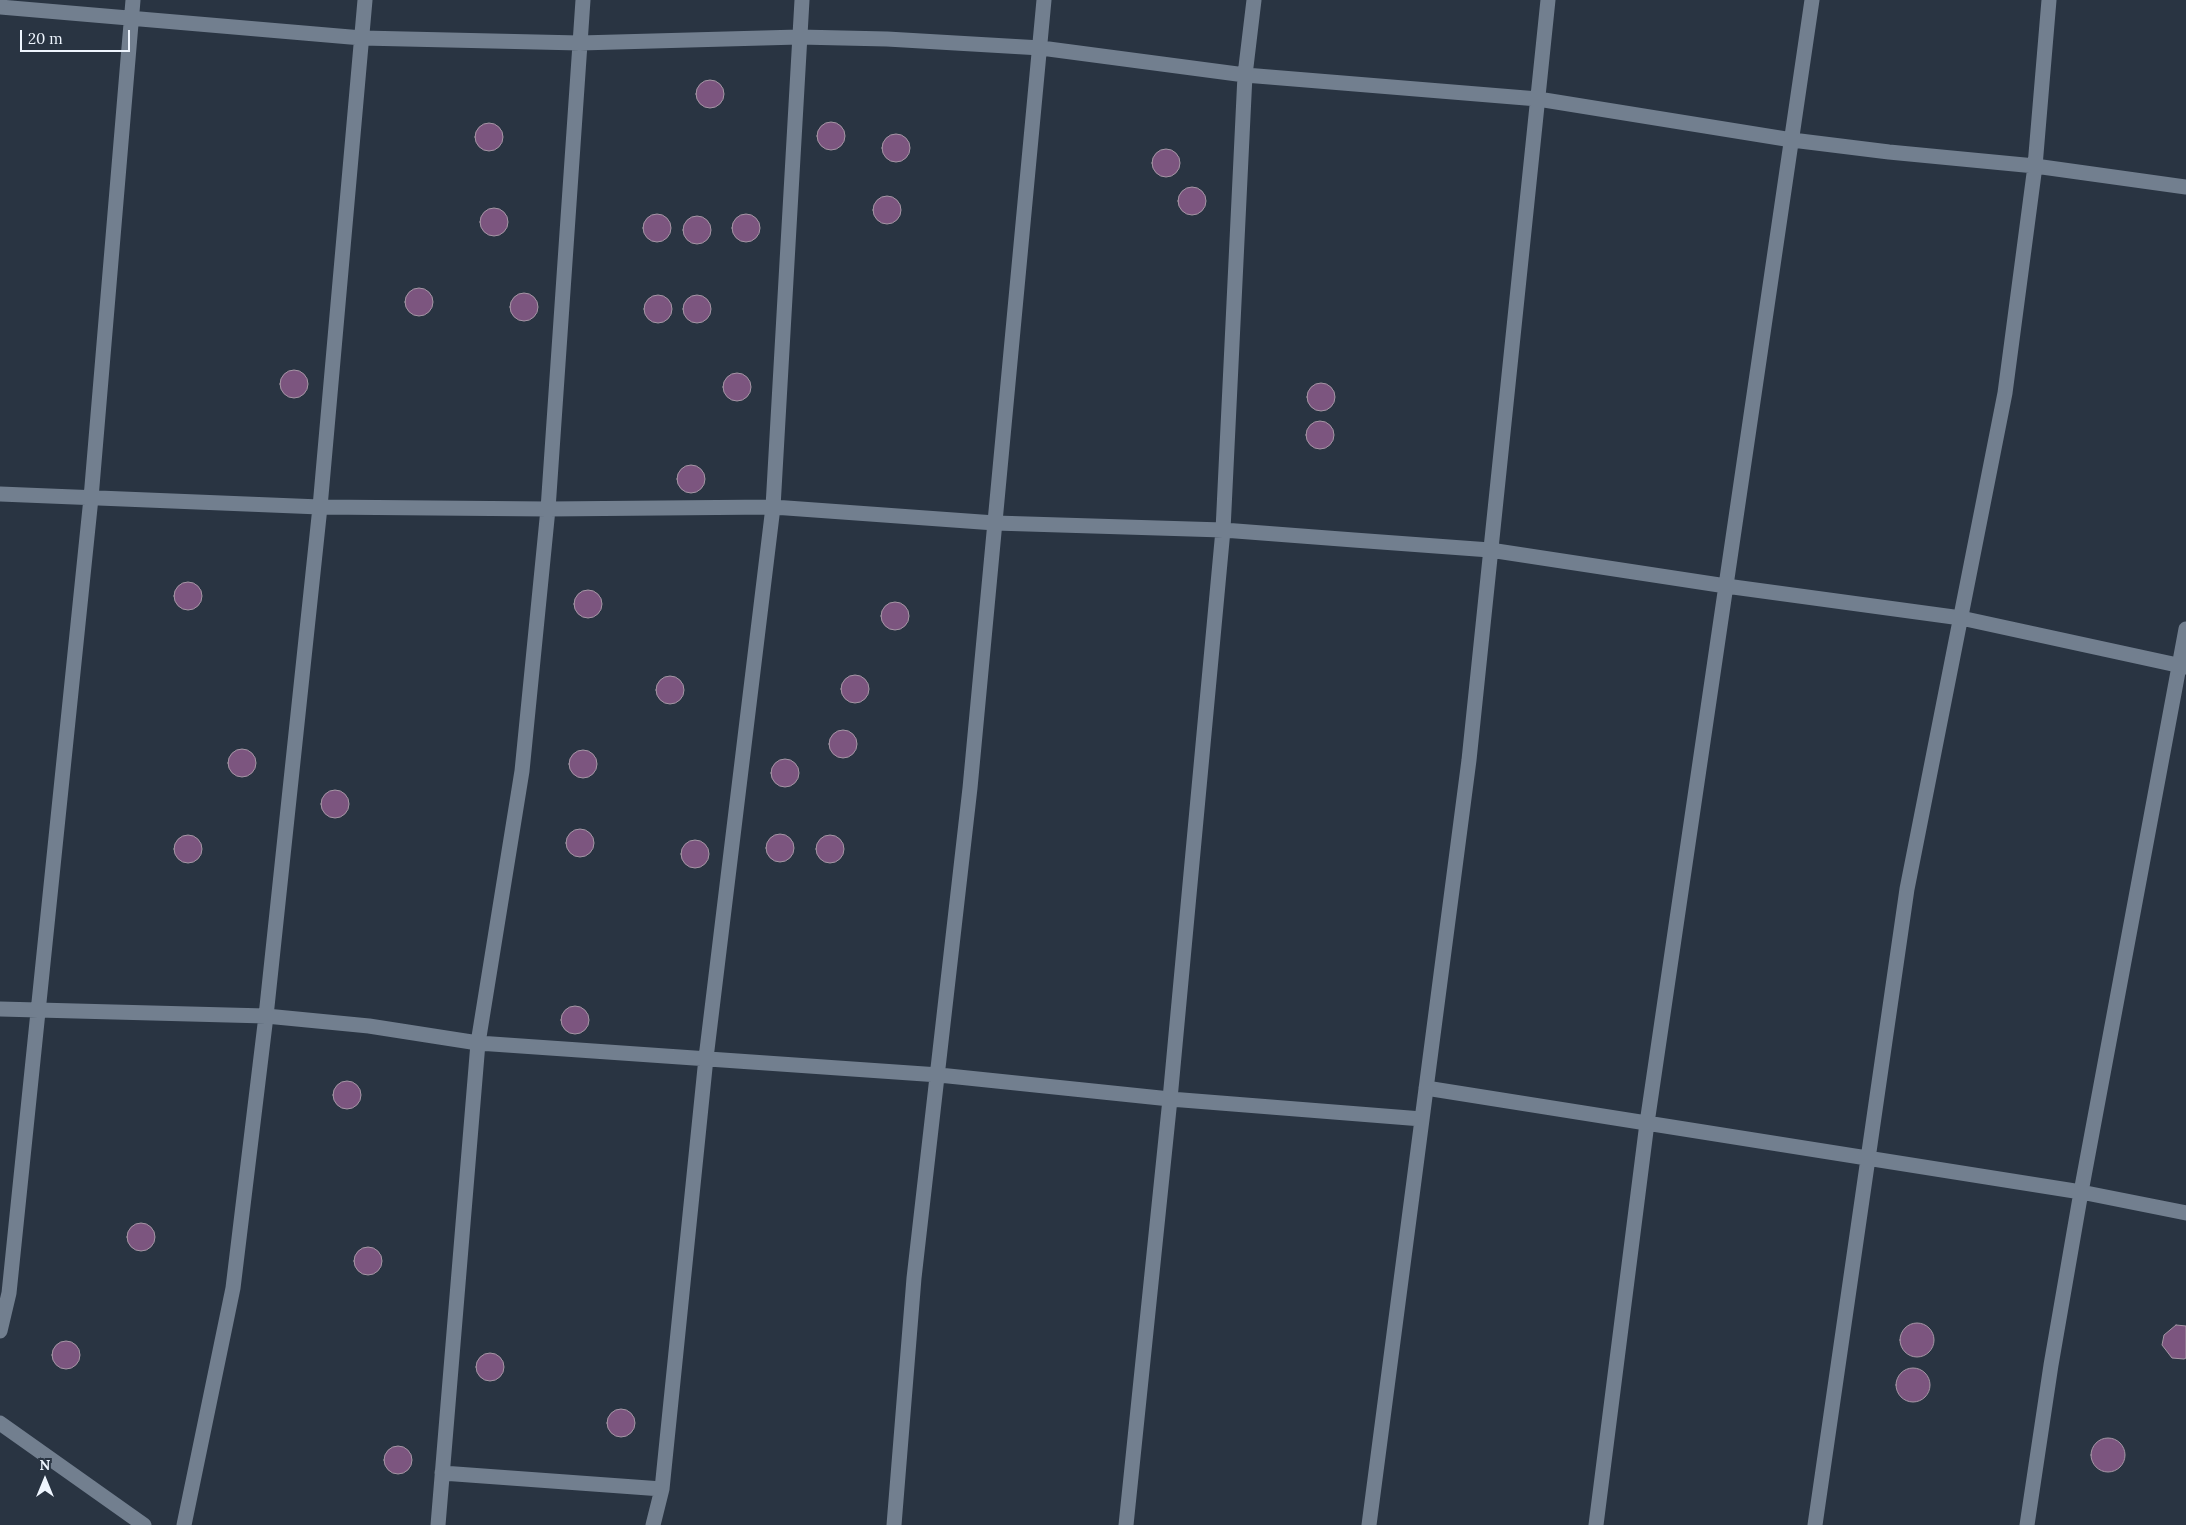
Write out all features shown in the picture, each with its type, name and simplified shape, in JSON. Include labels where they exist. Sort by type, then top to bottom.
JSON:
[{"type":"street","points":[[0,1330],[9,1293],[91,498],[133,0]]},
{"type":"street","points":[[184,1525],[233,1288],[266,1016],[320,507],[365,0]]},
{"type":"street","points":[[438,1525],[478,1043],[522,771],[548,509],[583,0]]},
{"type":"street","points":[[653,1525],[662,1489],[706,1058],[773,507],[798,37],[802,0]]},
{"type":"street","points":[[894,1525],[914,1278],[939,1075],[995,522],[1044,0]]},
{"type":"street","points":[[1126,1525],[1170,1099],[1223,530],[1245,75],[1254,0]]},
{"type":"street","points":[[1369,1525],[1469,760],[1548,0]]},
{"type":"street","points":[[1596,1525],[1647,1123],[1812,0]]},
{"type":"street","points":[[1815,1525],[1907,889],[2005,393],[2035,166],[2049,0]]},
{"type":"street","points":[[0,8],[362,38],[580,43],[798,37],[887,39],[1041,48],[1245,75],[1538,99],[1792,140],[1889,152],[2035,166],[2186,187]]},
{"type":"street","points":[[0,494],[320,507],[548,509],[773,507],[995,522],[1223,530],[1490,550],[1726,586],[1961,618],[2182,666]]},
{"type":"street","points":[[2027,1525],[2051,1365],[2081,1192],[2182,666],[2186,629]]},
{"type":"street","points":[[0,1009],[266,1016],[369,1026],[478,1043],[939,1075],[1170,1099],[1422,1119]]},
{"type":"street","points":[[1426,1088],[2081,1192],[2186,1213]]},
{"type":"street","points":[[0,1423],[144,1525]]},
{"type":"street","points":[[442,1473],[662,1489]]},
{"type":"building","points":[[710,80],[720,84],[724,94],[720,104],[710,108],[700,104],[696,94],[700,84]]},
{"type":"building","points":[[831,122],[841,126],[845,136],[841,146],[831,150],[821,146],[817,136],[821,126]]},
{"type":"building","points":[[489,123],[499,127],[503,137],[499,147],[489,151],[479,147],[475,137],[479,127]]},
{"type":"building","points":[[896,134],[906,138],[910,148],[906,158],[896,162],[886,158],[882,148],[886,138]]},
{"type":"building","points":[[1166,149],[1176,153],[1180,163],[1176,173],[1166,177],[1156,173],[1152,163],[1156,153]]},
{"type":"building","points":[[1192,187],[1202,191],[1206,201],[1202,211],[1192,215],[1182,211],[1178,201],[1182,191]]},
{"type":"building","points":[[887,196],[897,200],[901,210],[897,220],[887,224],[877,220],[873,210],[877,200]]},
{"type":"building","points":[[494,208],[504,212],[508,222],[504,232],[494,236],[484,232],[480,222],[484,212]]},
{"type":"building","points":[[657,214],[667,218],[671,228],[667,238],[657,242],[647,238],[643,228],[647,218]]},
{"type":"building","points":[[746,214],[756,218],[760,228],[756,238],[746,242],[736,238],[732,228],[736,218]]},
{"type":"building","points":[[697,216],[707,220],[711,230],[707,240],[697,244],[687,240],[683,230],[687,220]]},
{"type":"building","points":[[419,288],[429,292],[433,302],[429,312],[419,316],[409,312],[405,302],[409,292]]},
{"type":"building","points":[[524,293],[534,297],[538,307],[534,317],[524,321],[514,317],[510,307],[514,297]]},
{"type":"building","points":[[658,295],[668,299],[672,309],[668,319],[658,323],[648,319],[644,309],[648,299]]},
{"type":"building","points":[[697,295],[707,299],[711,309],[707,319],[697,323],[687,319],[683,309],[687,299]]},
{"type":"building","points":[[294,370],[304,374],[308,384],[304,394],[294,398],[284,394],[280,384],[284,374]]},
{"type":"building","points":[[737,373],[747,377],[751,387],[747,397],[737,401],[727,397],[723,387],[727,377]]},
{"type":"building","points":[[1321,383],[1331,387],[1335,397],[1331,407],[1321,411],[1311,407],[1307,397],[1311,387]]},
{"type":"building","points":[[1320,421],[1330,425],[1334,435],[1330,445],[1320,449],[1310,445],[1306,435],[1310,425]]},
{"type":"building","points":[[691,465],[701,469],[705,479],[701,489],[691,493],[681,489],[677,479],[681,469]]},
{"type":"building","points":[[188,582],[198,586],[202,596],[198,606],[188,610],[178,606],[174,596],[178,586]]},
{"type":"building","points":[[588,590],[598,594],[602,604],[598,614],[588,618],[578,614],[574,604],[578,594]]},
{"type":"building","points":[[895,602],[905,606],[909,616],[905,626],[895,630],[885,626],[881,616],[885,606]]},
{"type":"building","points":[[855,675],[865,679],[869,689],[865,699],[855,703],[845,699],[841,689],[845,679]]},
{"type":"building","points":[[670,676],[680,680],[684,690],[680,700],[670,704],[660,700],[656,690],[660,680]]},
{"type":"building","points":[[843,730],[853,734],[857,744],[853,754],[843,758],[833,754],[829,744],[833,734]]},
{"type":"building","points":[[242,749],[252,753],[256,763],[252,773],[242,777],[232,773],[228,763],[232,753]]},
{"type":"building","points":[[583,750],[593,754],[597,764],[593,774],[583,778],[573,774],[569,764],[573,754]]},
{"type":"building","points":[[785,759],[795,763],[799,773],[795,783],[785,787],[775,783],[771,773],[775,763]]},
{"type":"building","points":[[335,790],[345,794],[349,804],[345,814],[335,818],[325,814],[321,804],[325,794]]},
{"type":"building","points":[[580,829],[590,833],[594,843],[590,853],[580,857],[570,853],[566,843],[570,833]]},
{"type":"building","points":[[780,834],[790,838],[794,848],[790,858],[780,862],[770,858],[766,848],[770,838]]},
{"type":"building","points":[[188,835],[198,839],[202,849],[198,859],[188,863],[178,859],[174,849],[178,839]]},
{"type":"building","points":[[830,835],[840,839],[844,849],[840,859],[830,863],[820,859],[816,849],[820,839]]},
{"type":"building","points":[[695,840],[705,844],[709,854],[705,864],[695,868],[685,864],[681,854],[685,844]]},
{"type":"building","points":[[575,1006],[585,1010],[589,1020],[585,1030],[575,1034],[565,1030],[561,1020],[565,1010]]},
{"type":"building","points":[[347,1081],[357,1085],[361,1095],[357,1105],[347,1109],[337,1105],[333,1095],[337,1085]]},
{"type":"building","points":[[141,1223],[151,1227],[155,1237],[151,1247],[141,1251],[131,1247],[127,1237],[131,1227]]},
{"type":"building","points":[[368,1247],[378,1251],[382,1261],[378,1271],[368,1275],[358,1271],[354,1261],[358,1251]]},
{"type":"building","points":[[1917,1323],[1924,1324],[1929,1328],[1933,1333],[1933,1347],[1929,1352],[1924,1356],[1917,1357],[1910,1356],[1905,1352],[1901,1347],[1900,1340],[1901,1333],[1905,1328],[1910,1324]]},
{"type":"building","points":[[2176,1325],[2186,1326],[2186,1358],[2184,1359],[2172,1358],[2162,1345],[2164,1335]]},
{"type":"building","points":[[66,1341],[76,1345],[80,1355],[76,1365],[66,1369],[56,1365],[52,1355],[56,1345]]},
{"type":"building","points":[[490,1353],[500,1357],[504,1367],[500,1377],[490,1381],[480,1377],[476,1367],[480,1357]]},
{"type":"building","points":[[1913,1368],[1920,1369],[1925,1373],[1929,1378],[1929,1392],[1925,1397],[1920,1401],[1913,1402],[1906,1401],[1901,1397],[1897,1392],[1896,1385],[1897,1378],[1901,1373],[1906,1369]]},
{"type":"building","points":[[621,1409],[631,1413],[635,1423],[631,1433],[621,1437],[611,1433],[607,1423],[611,1413]]},
{"type":"building","points":[[2108,1438],[2115,1439],[2120,1443],[2124,1448],[2124,1462],[2120,1467],[2115,1471],[2108,1472],[2101,1471],[2096,1467],[2092,1462],[2091,1455],[2092,1448],[2096,1443],[2101,1439]]},
{"type":"building","points":[[398,1446],[408,1450],[412,1460],[408,1470],[398,1474],[388,1470],[384,1460],[388,1450]]}]
